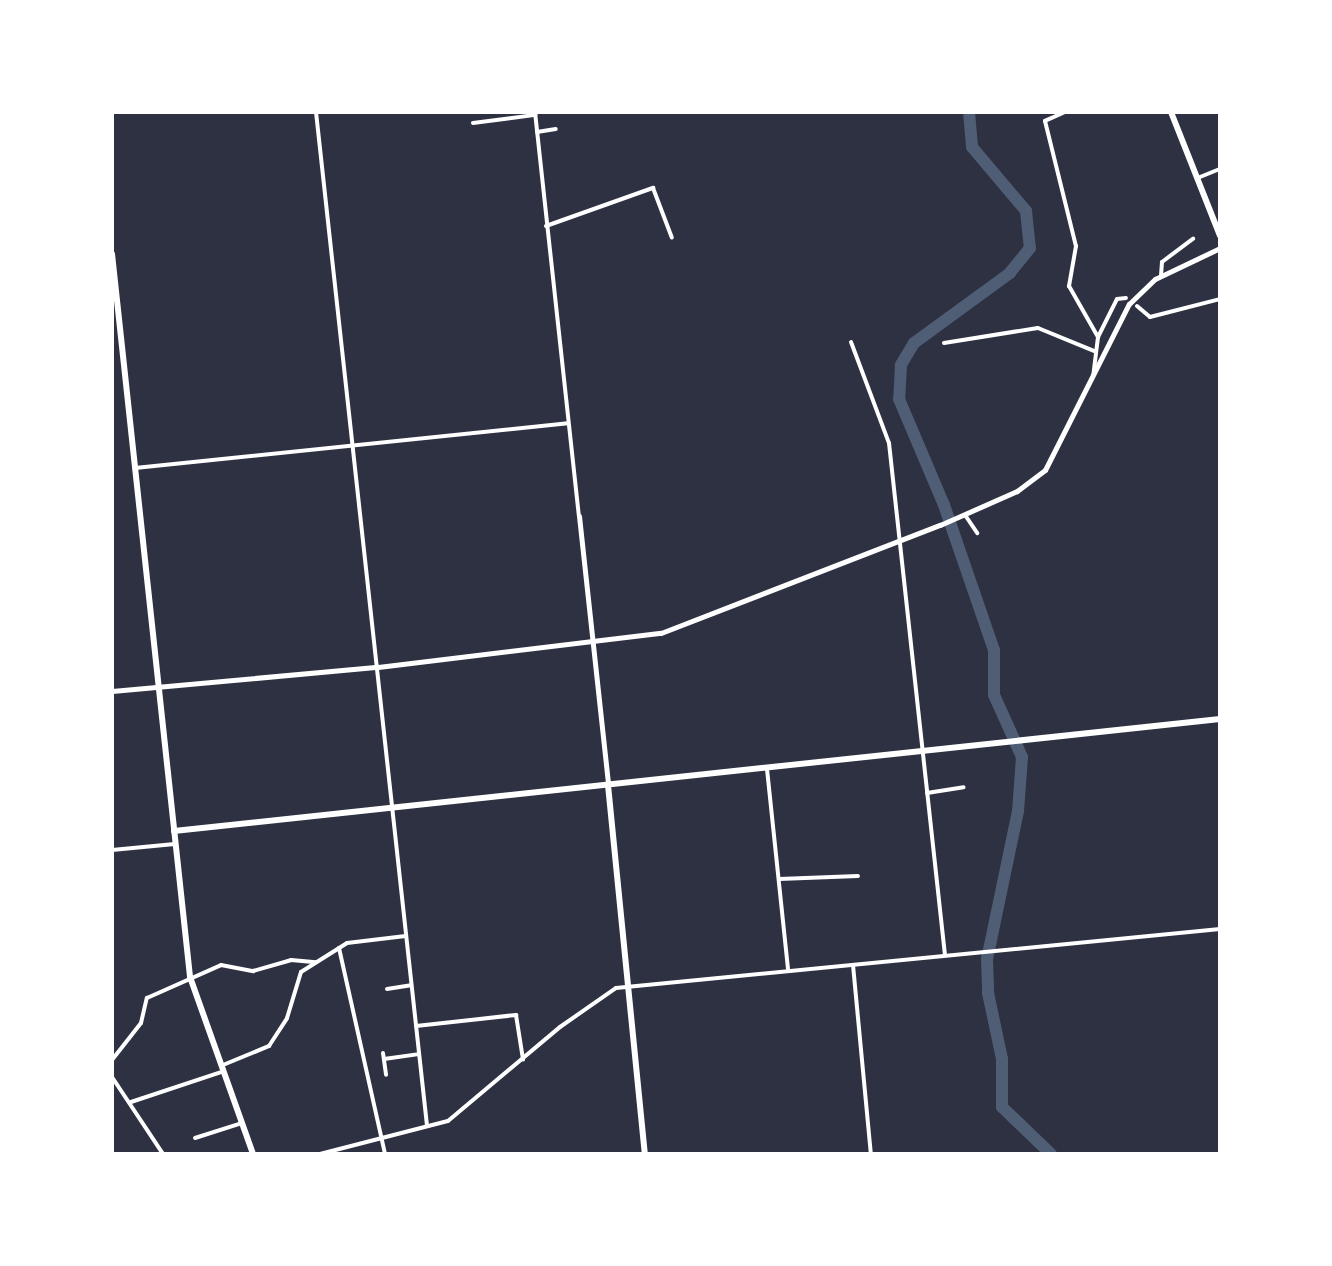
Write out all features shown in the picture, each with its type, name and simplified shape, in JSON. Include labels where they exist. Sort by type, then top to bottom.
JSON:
[{"type":"main road","points":[[1171,112],[1200,177],[1220,236]]},
{"type":"main road","points":[[112,254],[190,977],[253,1154]]},
{"type":"main road","points":[[174,831],[1216,720]]},
{"type":"main road","points":[[608,785],[645,1154]]},
{"type":"street","points":[[316,112],[427,1126]]},
{"type":"street","points":[[1065,112],[1045,121],[1076,246],[1069,286],[1098,337]]},
{"type":"street","points":[[473,123],[535,114],[608,785]]},
{"type":"street","points":[[537,132],[556,129]]},
{"type":"street","points":[[1200,177],[1220,169]]},
{"type":"street","points":[[546,226],[653,188],[672,238]]},
{"type":"street","points":[[1161,276],[1162,262],[1193,239]]},
{"type":"street","points":[[112,691],[378,667],[685,626],[898,538],[940,525],[1017,491],[1045,470],[1095,377],[1123,314],[1161,276],[1220,248]]},
{"type":"street","points":[[1095,377],[1090,372],[1098,337],[1117,299],[1126,298]]},
{"type":"street","points":[[1137,306],[1150,317],[1220,299]]},
{"type":"street","points":[[944,343],[1038,328],[1094,351]]},
{"type":"street","points":[[851,342],[889,443],[945,955]]},
{"type":"street","points":[[135,468],[568,423]]},
{"type":"street","points":[[962,514],[977,533]]},
{"type":"street","points":[[1216,720],[1220,726]]},
{"type":"street","points":[[767,769],[788,969]]},
{"type":"street","points":[[927,793],[964,787]]},
{"type":"street","points":[[112,850],[175,844]]},
{"type":"street","points":[[779,879],[858,876]]},
{"type":"street","points":[[320,1154],[448,1121],[607,991],[629,985],[1220,929]]},
{"type":"street","points":[[131,1102],[224,1068],[269,1046],[287,1018],[296,980],[316,962],[339,948],[353,941],[406,936]]},
{"type":"street","points":[[339,948],[385,1154]]},
{"type":"street","points":[[112,1060],[141,1023],[147,998],[190,977],[221,965],[253,971],[291,960],[316,962]]},
{"type":"street","points":[[852,964],[871,1154]]},
{"type":"street","points":[[387,989],[411,985]]},
{"type":"street","points":[[416,1026],[516,1015],[523,1059]]},
{"type":"street","points":[[386,1075],[383,1056],[419,1054]]},
{"type":"street","points":[[112,1077],[163,1154]]},
{"type":"street","points":[[195,1138],[242,1123]]},
{"type":"waterway","points":[[969,112],[972,147],[1026,211],[1030,248],[1010,273],[914,343],[901,365],[899,399],[944,505],[994,650],[994,695],[1022,757],[1018,811],[987,959],[988,993],[1002,1059],[1002,1107],[1051,1154]]}]
